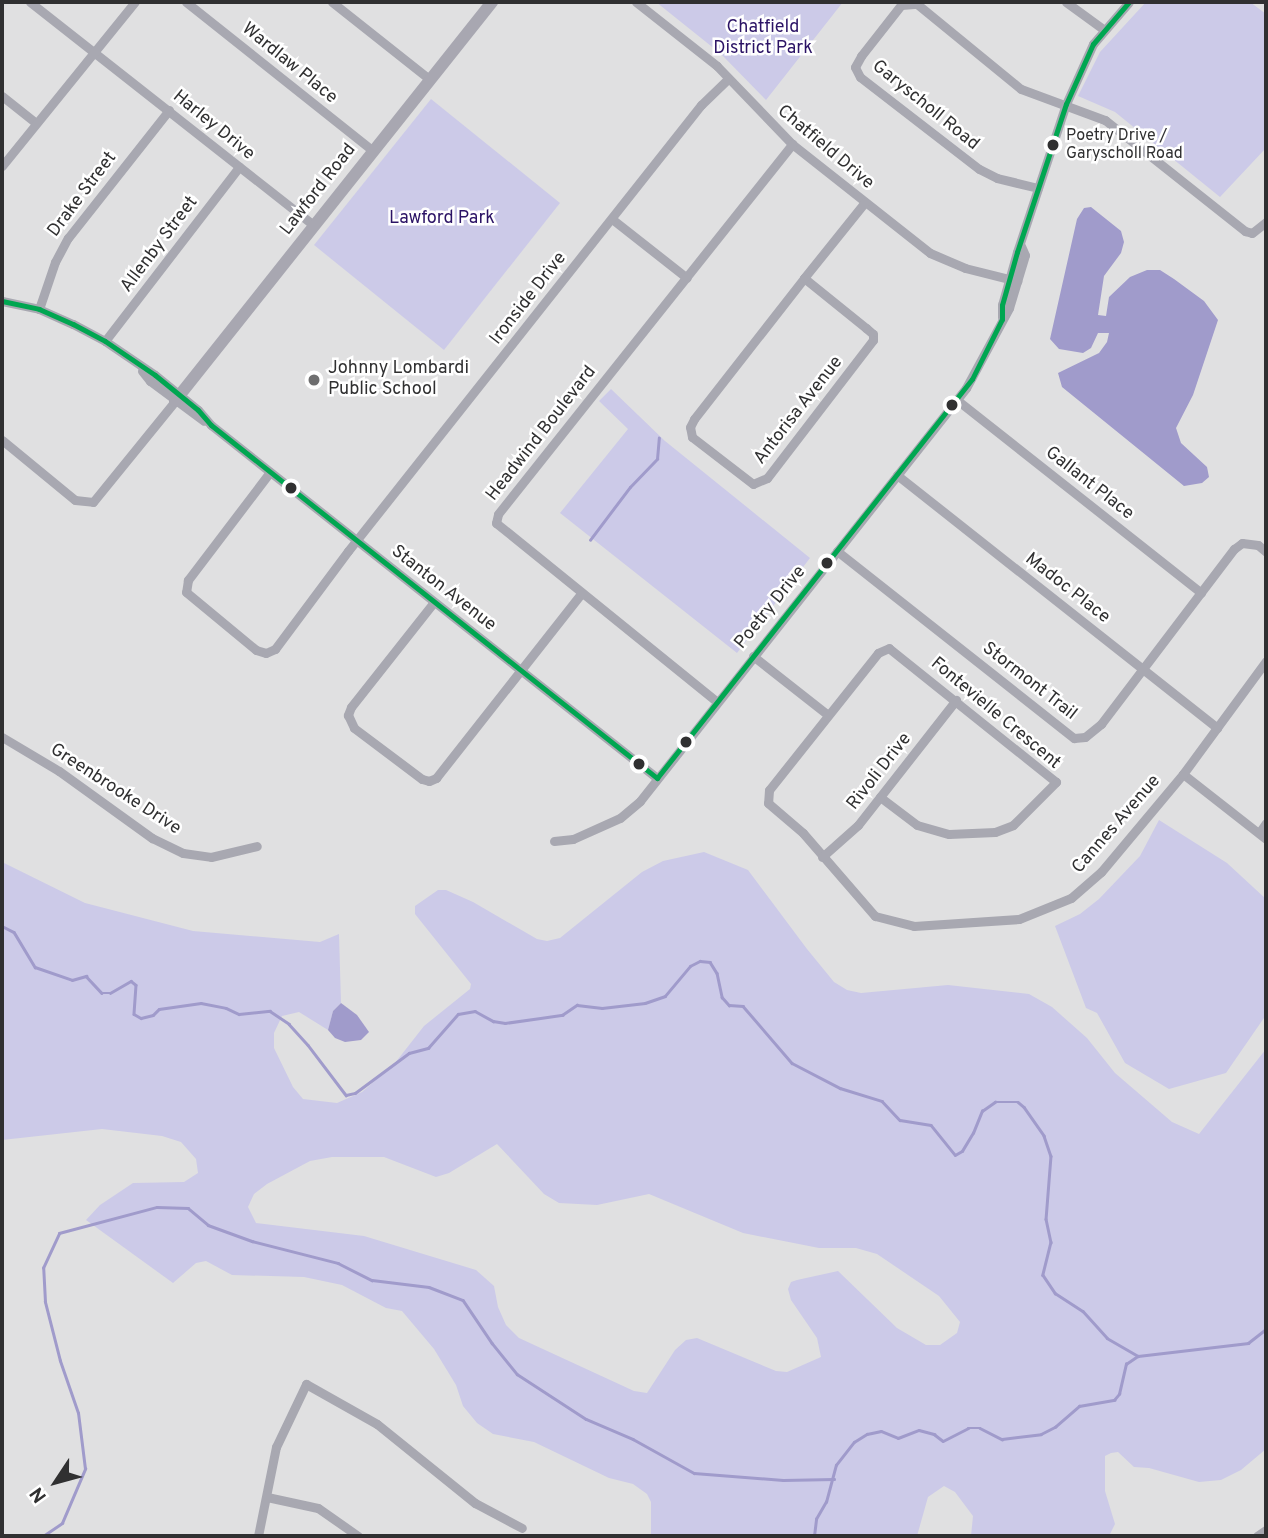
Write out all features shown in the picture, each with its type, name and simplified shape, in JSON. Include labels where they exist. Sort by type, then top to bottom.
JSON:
[{"type":"street","name":"Harley Drive","points":[[30,2],[313,225]]},
{"type":"street","points":[[2,166],[135,2]]},
{"type":"street","name":"Wardlaw Place","points":[[186,2],[372,150]]},
{"type":"street","points":[[332,2],[429,79]]},
{"type":"street","name":"Chatfield Drive","points":[[635,2],[728,79],[792,144],[930,253],[965,268],[1013,280]]},
{"type":"street","points":[[1066,2],[1103,29]]},
{"type":"street","name":"Poetry Drive","points":[[554,841],[573,839],[620,818],[640,801],[716,701],[957,400],[987,354],[1009,308],[1013,280],[1025,255],[1021,246],[1038,188],[1066,103],[1082,65],[1103,29],[1129,2]]},
{"type":"street","name":"Lawford Road","points":[[177,398],[488,3]]},
{"type":"street","name":"Garyscholl Road","points":[[1038,188],[997,178],[968,162],[860,77],[855,67],[901,5],[917,4],[1021,89],[1066,103]]},
{"type":"street","name":"Ironside Drive","points":[[270,472],[188,580],[186,592],[193,601],[256,650],[271,652],[701,105],[728,79]]},
{"type":"street","points":[[2,96],[36,123]]},
{"type":"street","points":[[1066,103],[1105,120],[1245,231],[1252,233],[1266,222]]},
{"type":"street","name":"Drake Street","points":[[40,309],[55,262],[68,238],[169,110]]},
{"type":"street","name":"Headwind Boulevard","points":[[716,701],[580,594],[501,530],[496,523],[498,514],[792,144]]},
{"type":"street","name":"Allenby Street","points":[[105,341],[239,167]]},
{"type":"street","name":"Antorisa Avenue","points":[[804,278],[873,334],[873,340],[767,478],[753,484],[692,437],[690,427],[804,278],[865,202]]},
{"type":"street","points":[[612,219],[687,278]]},
{"type":"street","name":"Stanton Avenue","points":[[2,301],[40,309],[105,341],[657,778]]},
{"type":"street","points":[[2,440],[75,500],[93,502],[177,398]]},
{"type":"street","name":"Gallant Place","points":[[957,400],[1200,593]]},
{"type":"street","name":"Madoc Place","points":[[897,475],[1217,728]]},
{"type":"street","name":"Stormont Trail","points":[[836,551],[1074,738],[1085,737],[1101,724],[1234,549],[1242,543],[1258,545],[1266,552]]},
{"type":"street","points":[[434,602],[351,707],[348,715],[354,727],[422,779],[429,781],[436,778],[580,594]]},
{"type":"street","name":"Fontevielle Crescent","points":[[880,797],[917,825],[949,834],[995,832],[1013,825],[1056,782],[889,648]]},
{"type":"street","name":"Cannes Avenue","points":[[889,648],[878,653],[769,790],[768,803],[803,833],[875,916],[915,926],[1019,919],[1071,898],[1101,872],[1183,774],[1266,661]]},
{"type":"street","points":[[753,656],[828,715]]},
{"type":"street","name":"Rivoli Drive","points":[[822,857],[858,825],[956,700]]},
{"type":"street","name":"Greenbrooke Drive","points":[[2,737],[59,771],[152,838],[183,853],[211,857],[257,846]]},
{"type":"street","points":[[1183,774],[1263,836],[1266,823]]},
{"type":"street","points":[[258,1536],[280,1436],[306,1384],[377,1424],[475,1503],[522,1528]]},
{"type":"street","points":[[267,1497],[318,1508],[358,1536]]},
{"type":"street","points":[[1257,1536],[1266,1530]]},
{"type":"green space","name":"Chatfield District Park","points":[[656,2],[843,2],[766,100],[721,54]]},
{"type":"green space","points":[[1146,2],[1250,2],[1266,14],[1266,148],[1220,197],[1115,112],[1078,96],[1100,52]]},
{"type":"green space","name":"Lawford Park","points":[[431,99],[560,203],[444,350],[314,245]]},
{"type":"green space","points":[[611,389],[665,441],[810,558],[737,653],[560,513],[628,429],[599,401]]},
{"type":"green space","points":[[1159,820],[1227,863],[1266,899],[1266,1015],[1226,1073],[1169,1089],[1125,1063],[1097,1013],[1086,1008],[1055,926],[1080,914],[1099,899],[1140,856]]},
{"type":"green space","points":[[704,852],[748,870],[834,982],[847,990],[861,993],[948,985],[1029,994],[1052,1007],[1087,1038],[1115,1073],[1172,1122],[1199,1134],[1266,1049],[1266,1449],[1241,1470],[1221,1480],[1199,1482],[1149,1468],[1134,1467],[1118,1452],[1105,1456],[1105,1491],[1115,1524],[1109,1536],[971,1536],[973,1516],[955,1492],[944,1486],[928,1497],[917,1536],[651,1536],[651,1502],[647,1494],[633,1484],[609,1478],[534,1442],[493,1434],[477,1423],[463,1406],[456,1385],[434,1349],[402,1311],[386,1308],[342,1285],[304,1277],[232,1275],[206,1261],[196,1263],[173,1283],[86,1220],[100,1205],[133,1183],[184,1182],[198,1173],[196,1159],[181,1142],[162,1136],[102,1129],[2,1140],[2,862],[85,903],[193,931],[320,942],[339,934],[341,1003],[333,1011],[328,1030],[299,1012],[282,1016],[274,1033],[274,1048],[293,1087],[303,1099],[337,1103],[362,1092],[395,1063],[424,1026],[470,989],[471,984],[415,914],[415,906],[438,890],[446,890],[473,902],[537,939],[547,941],[560,938],[642,872],[663,861]],"holes":[[[497,1144],[544,1194],[559,1203],[597,1205],[649,1194],[743,1233],[819,1248],[856,1248],[877,1254],[939,1296],[960,1322],[957,1333],[940,1345],[926,1345],[897,1328],[838,1271],[791,1282],[788,1289],[791,1300],[817,1338],[821,1357],[787,1372],[776,1371],[697,1338],[686,1340],[675,1350],[647,1393],[634,1391],[519,1338],[506,1325],[498,1307],[494,1286],[476,1270],[364,1236],[256,1223],[248,1207],[254,1194],[267,1184],[310,1161],[332,1157],[384,1157],[436,1177],[449,1173]]]},
{"type":"shaded area","points":[[1091,207],[1121,231],[1124,242],[1121,253],[1104,276],[1098,315],[1106,316],[1109,297],[1130,277],[1147,270],[1160,270],[1204,301],[1218,320],[1193,395],[1176,428],[1181,443],[1207,467],[1209,477],[1202,483],[1184,486],[1062,387],[1058,373],[1099,353],[1107,342],[1109,333],[1098,333],[1091,348],[1083,353],[1059,349],[1050,339],[1077,219],[1084,208]]},
{"type":"shaded area","points":[[341,1003],[357,1015],[369,1032],[361,1040],[345,1042],[335,1038],[328,1030],[333,1011]]},
{"type":"waterway","points":[[590,540],[630,487],[657,459],[659,438]]},
{"type":"waterway","points":[[2,926],[14,932],[35,967],[72,980],[86,976],[102,993],[110,993],[131,981],[136,985],[134,1014],[141,1018],[153,1015],[159,1009],[201,1003],[226,1008],[239,1014],[270,1011],[289,1024],[346,1095],[355,1093],[409,1053],[428,1048],[458,1014],[475,1011],[493,1021],[505,1023],[562,1015],[577,1005],[602,1008],[645,1003],[665,996],[690,966],[700,961],[710,962],[717,973],[722,997],[729,1005],[743,1006],[792,1063],[840,1088],[882,1101],[900,1120],[931,1125],[955,1155],[962,1151],[982,1111],[995,1102],[1018,1102],[1024,1107],[1044,1136],[1051,1156],[1046,1219],[1051,1242],[1043,1275],[1055,1293],[1083,1311],[1107,1338],[1138,1356]]},
{"type":"waterway","points":[[43,1536],[62,1523],[85,1469],[78,1413],[60,1361],[45,1302],[43,1268],[59,1233],[157,1207],[188,1208],[208,1225],[252,1241],[338,1263],[372,1280],[429,1287],[463,1300],[517,1374],[586,1419],[633,1439],[694,1473],[783,1480],[834,1479]]},
{"type":"waterway","points":[[814,1536],[816,1519],[826,1502],[836,1465],[854,1442],[867,1434],[881,1431],[898,1438],[919,1430],[934,1434],[943,1441],[968,1428],[980,1428],[1002,1439],[1041,1434],[1055,1427],[1079,1406],[1114,1400],[1119,1394],[1126,1364],[1138,1356],[1248,1343],[1266,1329]]},
{"type":"transit line","points":[[2,301],[39,309],[73,324],[105,341],[155,375],[198,410],[211,425],[657,778],[972,379],[1002,319],[1002,305],[1017,252],[1066,104],[1093,44],[1129,2]]},
{"type":"place","name":"Poetry Drive / Garyscholl Road","points":[[1053,145]]},
{"type":"place","name":"Johnny Lombardi Public School","points":[[314,380]]}]
